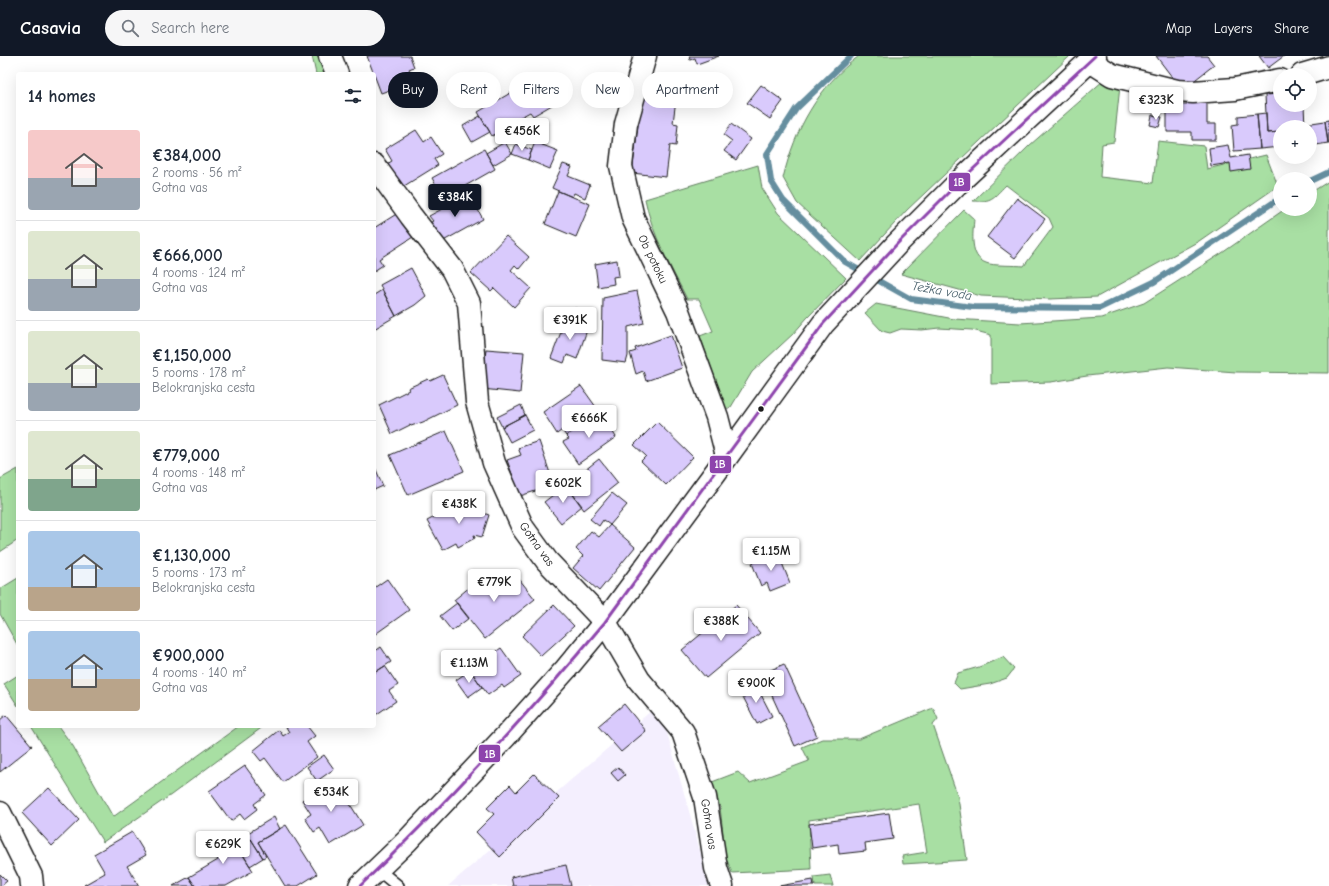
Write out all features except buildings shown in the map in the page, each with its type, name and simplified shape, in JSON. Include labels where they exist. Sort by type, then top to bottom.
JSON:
[{"type":"street","points":[[330,56],[336,72]]},
{"type":"street","name":"Ob potoku","points":[[644,56],[626,124],[621,166],[633,218],[678,311],[717,417],[727,456]]},
{"type":"street","points":[[360,886],[407,841],[566,669],[605,622],[823,324],[897,244],[957,184],[1092,59],[1112,75],[1177,91],[1193,92],[1235,89],[1273,81]]},
{"type":"street","points":[[1317,71],[1329,67]]},
{"type":"street","name":"Gotna vas","points":[[376,167],[411,216],[452,269],[469,303],[477,402],[494,463],[523,528],[547,561],[605,622],[639,680],[683,732],[706,797],[716,868],[722,886]]},
{"type":"street","points":[[0,813],[31,876],[32,886]]},
{"type":"lane","points":[[377,869],[398,886]]},
{"type":"shaded area","points":[[659,704],[710,886],[448,886]]},
{"type":"green space","points":[[312,56],[322,56],[326,72],[316,72]]},
{"type":"green space","points":[[859,56],[1070,56],[907,210],[860,261],[797,203],[783,178],[794,143],[810,110],[832,81],[844,68]]},
{"type":"green space","points":[[1104,80],[1120,86],[1114,142],[1102,144],[1100,177],[1153,183],[1158,141],[1204,146],[1207,169],[1266,155],[1273,173],[1273,189],[1199,241],[1097,297],[1050,299],[981,296],[901,274],[964,210],[974,219],[974,250],[981,260],[993,265],[1024,266],[1053,227],[1049,218],[1006,185],[988,200],[973,201],[1030,145]]},
{"type":"green space","points":[[758,165],[762,188],[778,213],[846,278],[793,334],[752,372],[731,407],[726,409],[700,336],[713,331],[699,299],[687,299],[657,238],[645,199]]},
{"type":"green space","points":[[1329,181],[1329,373],[1236,372],[1168,367],[1087,376],[1051,382],[991,384],[991,335],[972,330],[939,328],[922,330],[901,329],[890,333],[882,331],[865,313],[876,304],[954,319],[1020,323],[1101,318],[1144,303],[1222,253],[1275,216],[1317,216],[1317,189]]},
{"type":"green space","points":[[16,470],[16,541],[0,552],[0,479]]},
{"type":"green space","points":[[16,579],[16,642],[0,614],[0,589]]},
{"type":"green space","points":[[1003,657],[1014,669],[1007,678],[990,684],[960,689],[954,683],[958,673],[979,667]]},
{"type":"green space","points":[[16,676],[16,703],[4,684]]},
{"type":"green space","points":[[933,708],[938,719],[933,725],[958,797],[967,860],[903,864],[902,856],[927,852],[919,804],[809,820],[811,869],[732,873],[723,850],[720,807],[712,782],[738,772],[750,783],[809,761],[802,747],[822,739],[859,739]]},
{"type":"green space","points":[[32,728],[60,728],[73,746],[113,817],[236,728],[261,728],[171,795],[103,842]]},
{"type":"green space","points":[[830,875],[833,886],[815,886],[814,877]]},
{"type":"waterway","name":"Težka voda","points":[[851,56],[796,109],[767,154],[771,181],[783,200],[845,262],[911,299],[973,307],[1100,308],[1154,282],[1273,203]]},
{"type":"waterway","name":"Težka voda","points":[[1317,178],[1329,172]]},
{"type":"transit line","name":"1B","points":[[360,886],[424,823],[486,757],[605,622],[823,324],[897,244],[957,184],[1095,56]]}]
